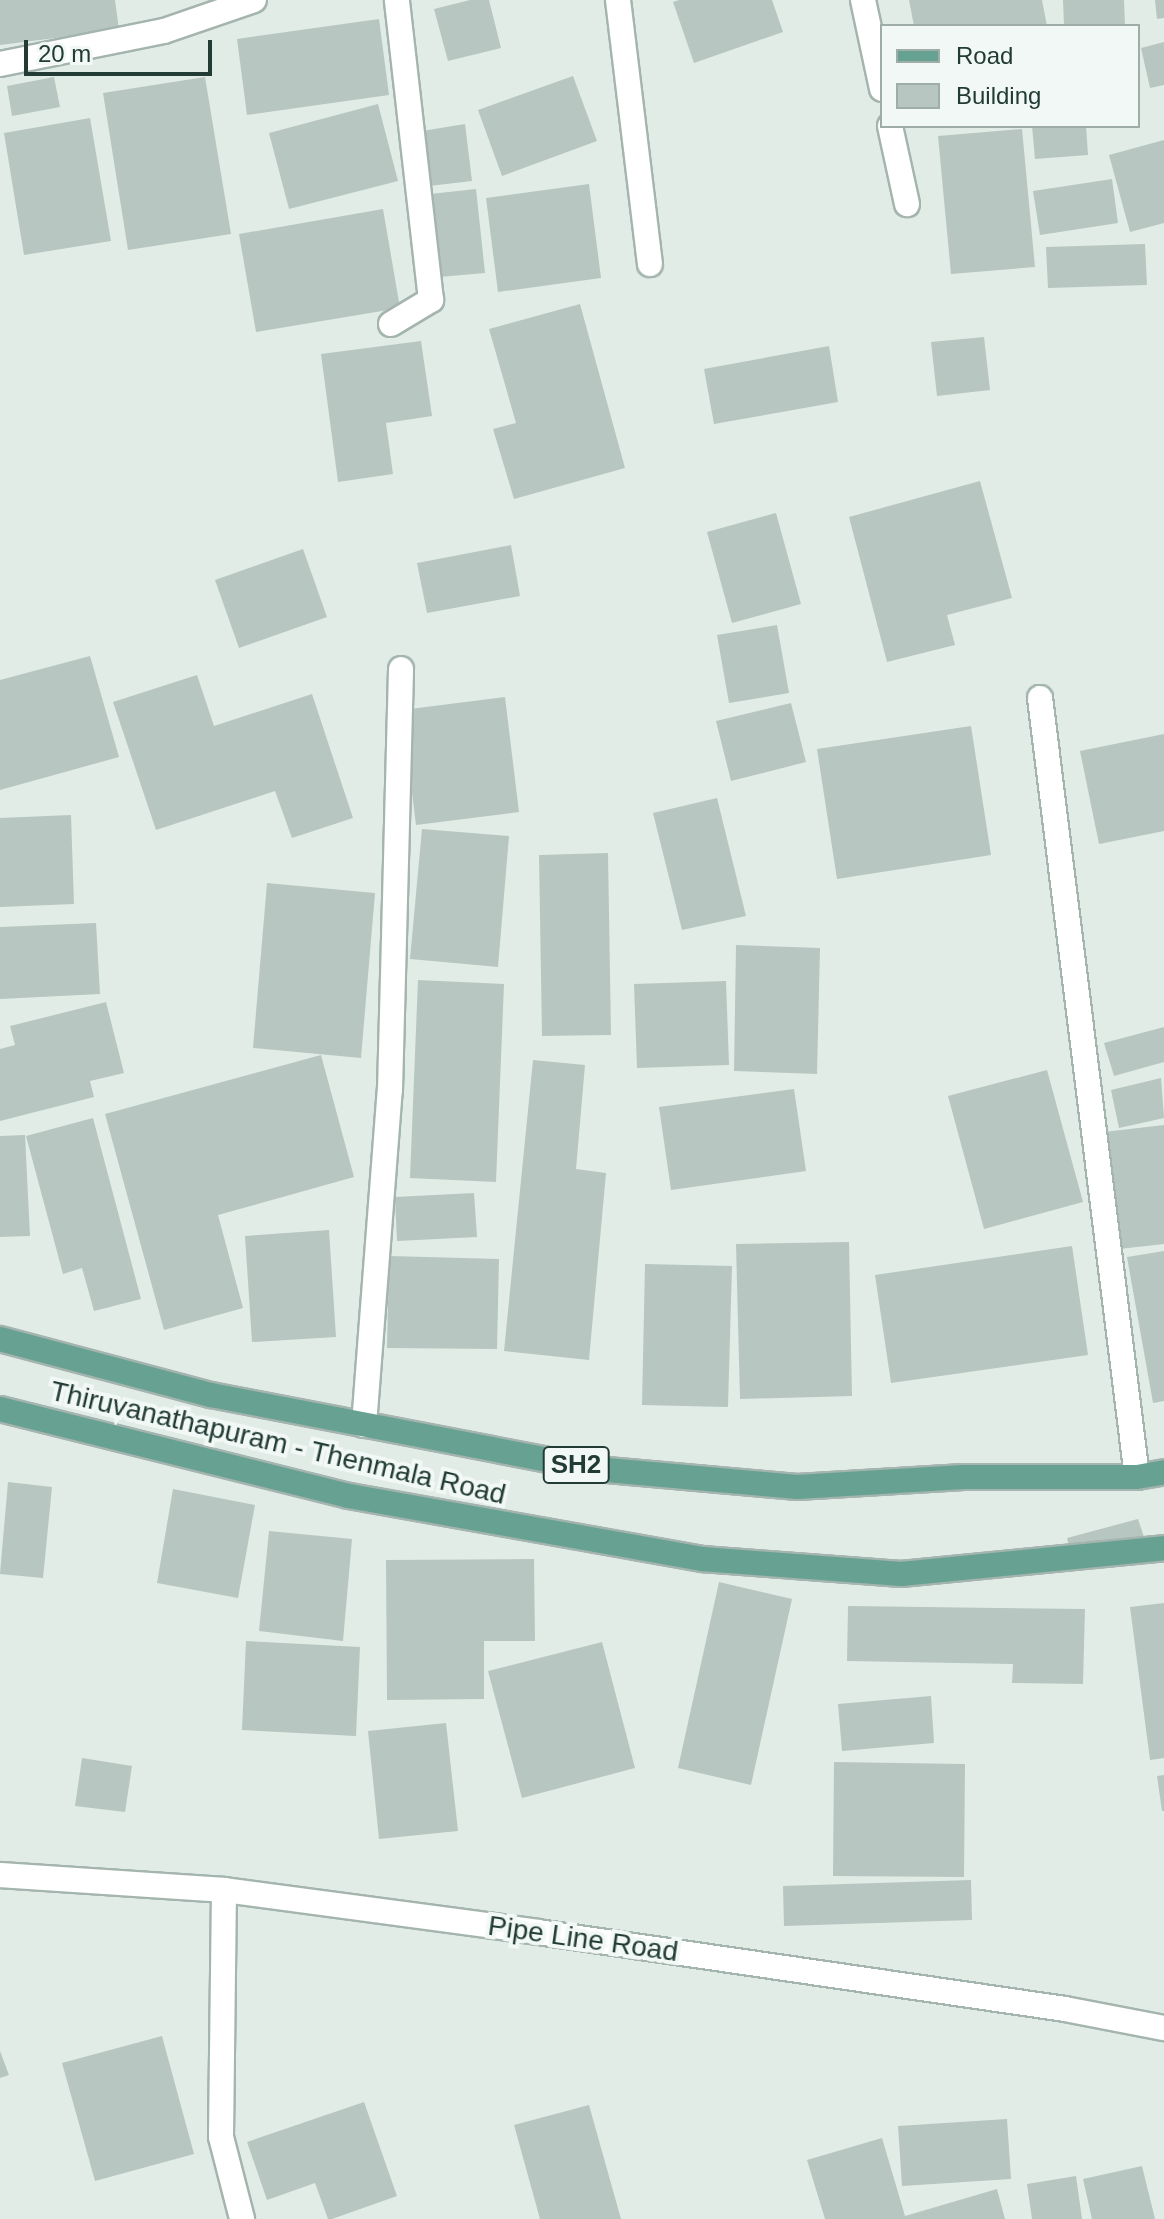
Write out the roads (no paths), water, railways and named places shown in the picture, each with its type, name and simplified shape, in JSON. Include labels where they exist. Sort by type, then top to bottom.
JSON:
[{"type":"main road","name":"SH2","points":[[0,1339],[211,1395],[596,1469],[797,1487],[964,1477],[1137,1477],[1164,1472]]},
{"type":"main road","name":"Thiruvanathapuram - Thenmala Road","points":[[0,1409],[349,1496],[702,1559],[901,1574],[1164,1548]]},
{"type":"street","points":[[0,64],[164,31],[254,0]]},
{"type":"street","points":[[391,324],[431,300],[397,0]]},
{"type":"street","points":[[618,0],[650,264]]},
{"type":"street","points":[[863,0],[880,80]]},
{"type":"street","points":[[890,128],[907,204]]},
{"type":"street","points":[[364,1425],[390,1090],[401,669]]},
{"type":"street","points":[[1040,698],[1137,1477]]},
{"type":"street","name":"Pipe Line Road","points":[[0,1875],[224,1890],[553,1934],[1065,2009],[1164,2028]]},
{"type":"street","points":[[224,1890],[221,2137],[242,2219]]}]
